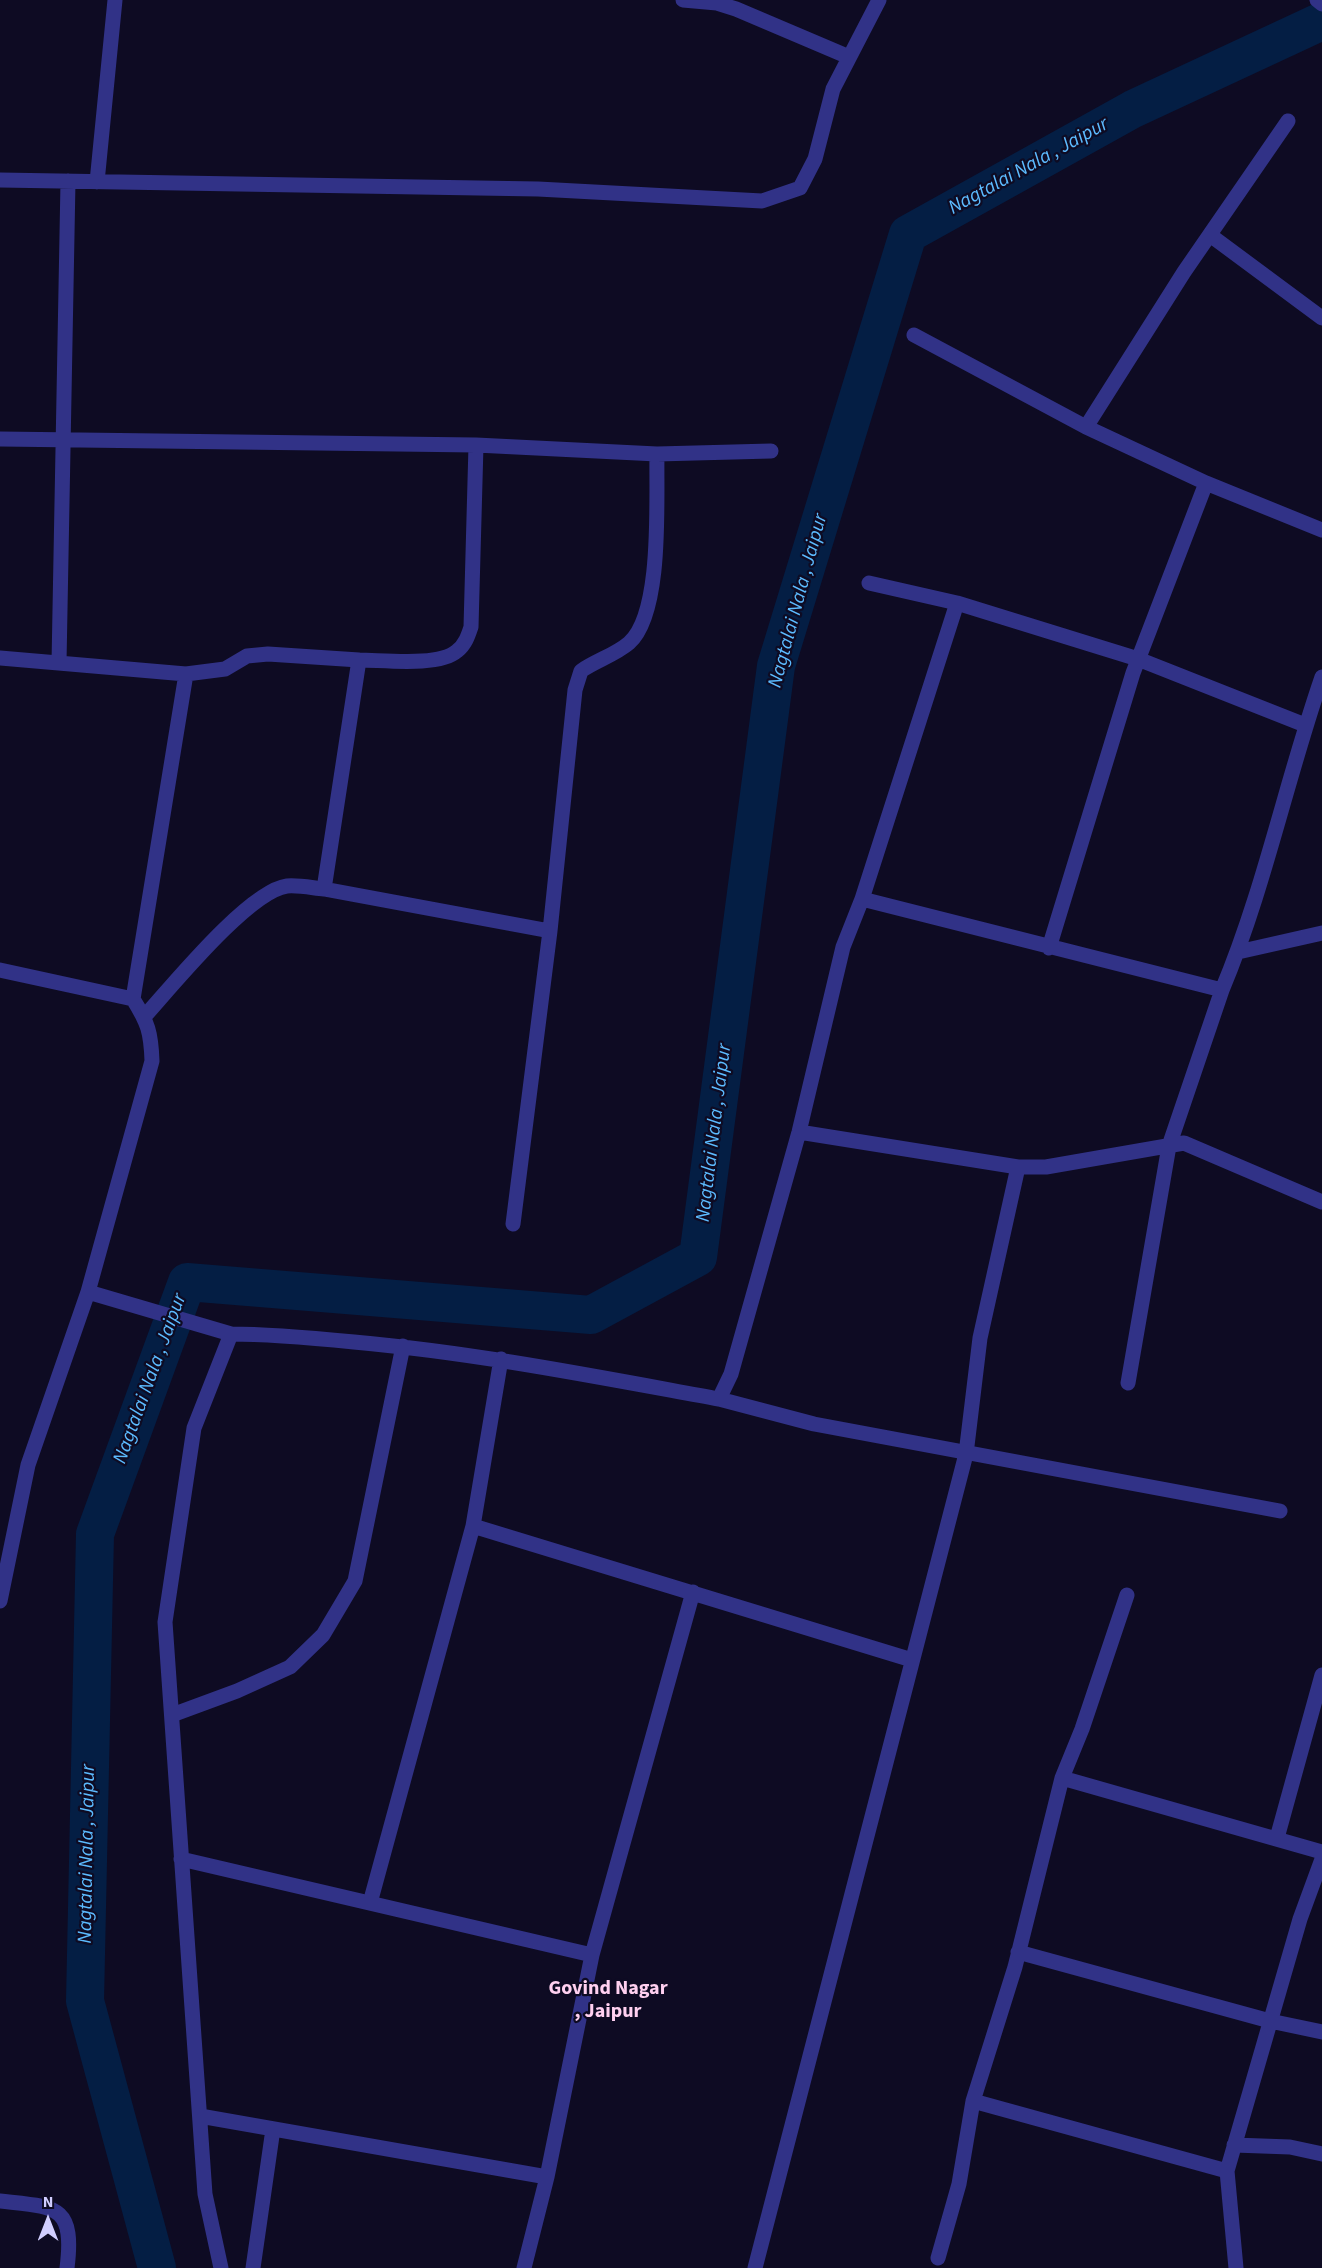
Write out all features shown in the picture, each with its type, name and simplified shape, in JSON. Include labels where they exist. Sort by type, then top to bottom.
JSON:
[{"type":"street","points":[[97,182],[115,0]]},
{"type":"street","points":[[683,0],[718,2],[849,57]]},
{"type":"street","points":[[0,180],[538,189],[762,201],[800,188],[815,159],[833,90],[879,0]]},
{"type":"street","points":[[1317,0],[1322,4]]},
{"type":"street","points":[[1086,427],[1184,272],[1288,121]]},
{"type":"street","points":[[59,663],[68,181]]},
{"type":"street","points":[[1210,235],[1322,318]]},
{"type":"street","points":[[914,335],[1086,427],[1206,483],[1322,530]]},
{"type":"street","points":[[0,439],[476,445],[657,454],[771,451]]},
{"type":"street","points":[[0,658],[186,674],[225,669],[247,656],[268,654],[359,660],[438,660],[457,652],[467,638],[471,627],[476,445]]},
{"type":"street","points":[[513,1224],[550,931],[575,690],[580,671],[629,643],[645,618],[654,579],[657,454]]},
{"type":"street","points":[[1049,948],[1138,659],[1206,483]]},
{"type":"street","points":[[869,583],[957,603],[1138,659],[1305,725]]},
{"type":"street","points":[[719,1399],[731,1374],[799,1132],[843,947],[862,899],[957,603]]},
{"type":"street","points":[[324,889],[359,660]]},
{"type":"street","points":[[0,1601],[28,1465],[88,1292],[152,1061],[151,1036],[144,1017],[133,999],[186,674]]},
{"type":"street","points":[[1128,1383],[1169,1146],[1222,990],[1238,952],[1305,725],[1322,677]]},
{"type":"street","points":[[144,1017],[240,913],[264,896],[286,886],[324,889],[550,931]]},
{"type":"street","points":[[862,899],[1222,990]]},
{"type":"street","points":[[1238,952],[1322,933]]},
{"type":"street","points":[[0,970],[133,999]]},
{"type":"street","points":[[799,1132],[1018,1167],[1046,1167],[1184,1143],[1322,1202]]},
{"type":"street","points":[[755,2268],[966,1454],[980,1338],[1018,1167]]},
{"type":"street","points":[[88,1292],[231,1334],[270,1334],[403,1346],[501,1359],[719,1399],[814,1424],[966,1454],[1280,1510]]},
{"type":"street","points":[[221,2268],[205,2194],[165,1622],[194,1428],[231,1334]]},
{"type":"street","points":[[172,1715],[290,1667],[323,1635],[356,1581],[403,1346]]},
{"type":"street","points":[[370,1903],[473,1526],[501,1359]]},
{"type":"street","points":[[473,1526],[912,1660]]},
{"type":"street","points":[[524,2268],[547,2176],[592,1955],[693,1592]]},
{"type":"street","points":[[938,2258],[959,2184],[973,2101],[1018,1952],[1062,1778],[1082,1729],[1127,1595]]},
{"type":"street","points":[[1276,1838],[1322,1675]]},
{"type":"street","points":[[1062,1778],[1322,1852]]},
{"type":"street","points":[[181,1859],[592,1955]]},
{"type":"street","points":[[1236,2268],[1227,2171],[1300,1920],[1322,1859]]},
{"type":"street","points":[[1018,1952],[1270,2021],[1322,2032]]},
{"type":"street","points":[[973,2101],[1227,2171]]},
{"type":"street","points":[[200,2116],[547,2176]]},
{"type":"street","points":[[254,2268],[273,2129]]},
{"type":"street","points":[[1234,2145],[1290,2147],[1322,2154]]},
{"type":"street","points":[[0,2201],[43,2206],[59,2212],[67,2223],[70,2243],[67,2268]]},
{"type":"waterway","name":"Nagtalai Nala , Jaipur","points":[[157,2268],[85,2001],[95,1534],[187,1282],[591,1315],[698,1257],[776,666],[908,234],[1133,109],[1322,21]]},
{"type":"district","name":"Govind Nagar , Jaipur","points":[[608,2002]]}]
